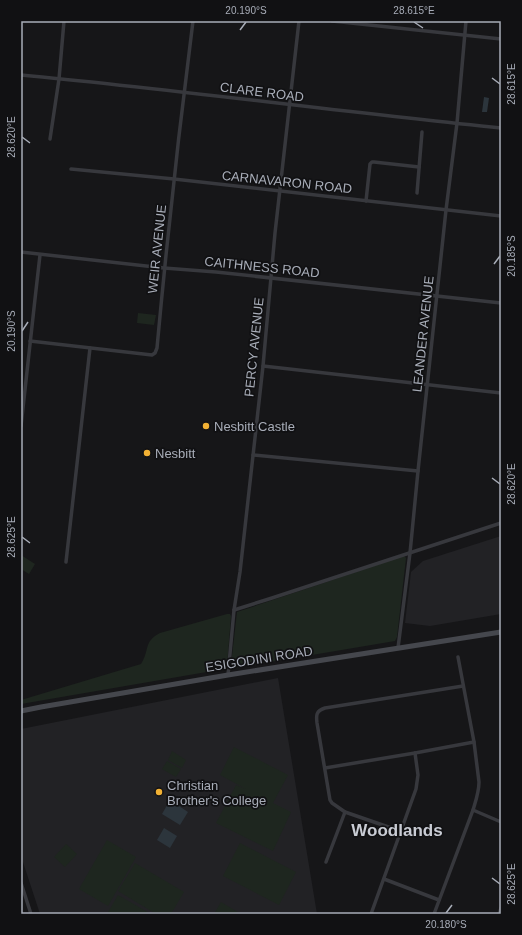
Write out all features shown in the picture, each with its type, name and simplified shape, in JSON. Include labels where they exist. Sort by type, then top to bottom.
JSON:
[{"type":"main road","name":"ESIGODINI ROAD","points":[[21,711],[228,675],[501,632]]},
{"type":"street","points":[[50,139],[59,78],[64,21]]},
{"type":"street","name":"WEIR AVENUE","points":[[30,341],[152,355],[155,353],[157,348],[164,268],[193,21]]},
{"type":"street","name":"PERCY AVENUE","points":[[228,675],[299,21]]},
{"type":"street","points":[[332,21],[501,39]]},
{"type":"street","name":"LEANDER AVENUE","points":[[398,648],[410,552],[446,210],[457,123],[466,21]]},
{"type":"street","name":"CLARE ROAD","points":[[21,75],[501,128]]},
{"type":"street","points":[[417,193],[422,132]]},
{"type":"street","points":[[366,201],[370,164],[372,162],[419,167]]},
{"type":"street","name":"CARNAVARON ROAD","points":[[71,170],[174,179],[501,216]]},
{"type":"street","name":"CAITHNESS ROAD","points":[[21,252],[501,303]]},
{"type":"street","points":[[21,426],[40,255]]},
{"type":"street","points":[[66,562],[90,348]]},
{"type":"street","points":[[262,366],[501,393]]},
{"type":"street","points":[[253,455],[418,471]]},
{"type":"street","points":[[234,610],[501,522]]},
{"type":"street","points":[[434,914],[478,795],[479,782],[474,742],[458,657]]},
{"type":"street","points":[[400,831],[345,812],[332,804],[330,800],[316,717],[317,713],[324,708],[463,686]]},
{"type":"street","points":[[325,768],[414,754],[474,742]]},
{"type":"street","points":[[371,914],[418,782],[414,754]]},
{"type":"street","points":[[473,810],[501,822]]},
{"type":"street","points":[[326,862],[345,812]]},
{"type":"street","points":[[384,879],[439,900]]},
{"type":"street","points":[[21,883],[31,914]]},
{"type":"street","points":[[499,914],[501,908]]},
{"type":"shaded area","points":[[484,97],[489,98],[487,112],[482,112]]},
{"type":"shaded area","points":[[138,313],[156,315],[154,325],[137,323]]},
{"type":"shaded area","points":[[501,536],[501,614],[430,626],[405,623],[411,572],[423,561]]},
{"type":"shaded area","points":[[21,555],[35,564],[29,574],[21,569]]},
{"type":"shaded area","points":[[404,556],[406,558],[397,637],[395,641],[234,668],[231,665],[237,612]]},
{"type":"shaded area","points":[[230,614],[231,616],[227,666],[224,669],[21,704],[21,700],[141,664],[149,643],[160,633]]},
{"type":"shaded area","name":"Christian Brother's College","points":[[278,678],[317,914],[40,914],[21,856],[21,729]]},
{"type":"shaded area","points":[[234,747],[288,775],[273,803],[291,812],[273,851],[216,823],[236,785],[246,789],[220,775]]},
{"type":"shaded area","points":[[172,751],[186,760],[182,768],[168,760]]},
{"type":"shaded area","points":[[167,761],[181,769],[176,777],[162,769]]},
{"type":"shaded area","points":[[170,800],[188,812],[180,825],[162,814]]},
{"type":"shaded area","points":[[164,828],[177,836],[170,848],[157,840]]},
{"type":"shaded area","points":[[107,840],[136,857],[108,906],[79,889]]},
{"type":"shaded area","points":[[240,843],[296,872],[279,905],[223,876]]},
{"type":"shaded area","points":[[66,844],[77,854],[65,867],[54,857]]},
{"type":"shaded area","points":[[135,863],[184,892],[171,914],[156,914],[118,891]]},
{"type":"shaded area","points":[[118,895],[151,914],[107,914]]},
{"type":"shaded area","points":[[221,902],[241,914],[214,914]]},
{"type":"place","name":"Nesbitt Castle","points":[[206,426]]},
{"type":"place","name":"Nesbitt","points":[[147,453]]},
{"type":"place","name":"Christian Brother's College","points":[[159,792]]},
{"type":"district","name":"Woodlands","points":[[397,830]]}]
